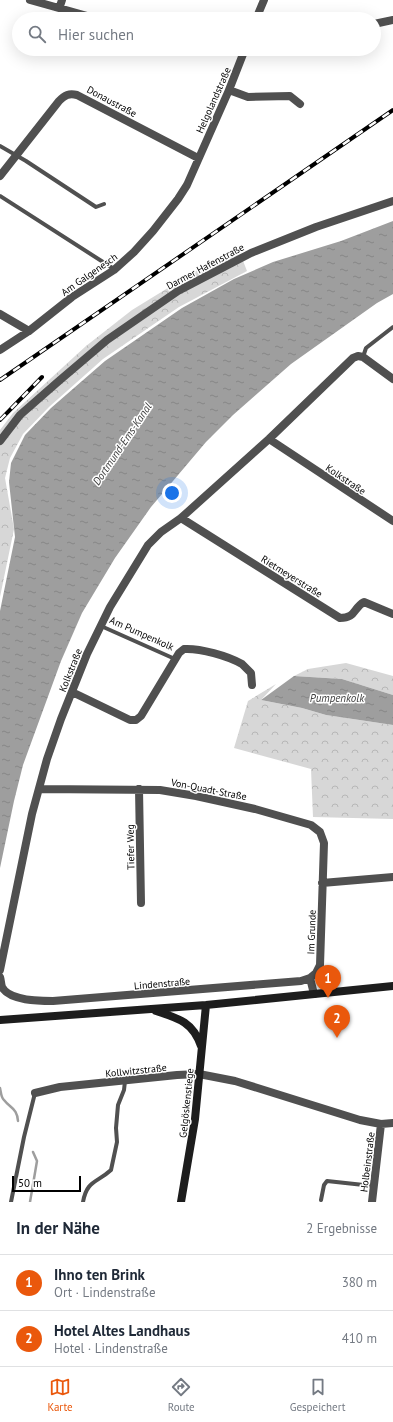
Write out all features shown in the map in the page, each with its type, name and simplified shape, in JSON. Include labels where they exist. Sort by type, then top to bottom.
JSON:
[{"type":"main road","points":[[0,1020],[153,1010],[393,986]]},
{"type":"main road","name":"Gelgöskenstiege","points":[[182,1202],[195,1119],[206,1005]]},
{"type":"main road","points":[[153,1010],[178,1018],[186,1023],[198,1035],[202,1048]]},
{"type":"street","points":[[30,0],[71,12]]},
{"type":"street","points":[[59,9],[62,0]]},
{"type":"street","points":[[259,12],[264,0]]},
{"type":"street","points":[[381,23],[393,20]]},
{"type":"street","name":"Helgolandstraße","points":[[198,158],[229,90],[242,56]]},
{"type":"street","points":[[229,90],[248,97],[290,96],[300,104]]},
{"type":"street","name":"Donaustraße","points":[[0,176],[59,101],[65,95],[72,94],[78,95],[198,158]]},
{"type":"street","name":"Am Galgenesch","points":[[0,350],[29,331],[72,297],[114,270],[134,252],[178,199],[187,185],[198,158]]},
{"type":"street","name":"Darmer Hafenstraße","points":[[0,441],[3,435],[20,415],[107,340],[178,291],[251,253],[316,227],[393,201]]},
{"type":"street","points":[[0,314],[29,331]]},
{"type":"street","name":"Kolkstraße","points":[[0,970],[32,814],[53,742],[87,654],[101,625],[136,563],[148,545],[161,532],[181,518],[269,439],[353,358],[358,356],[363,357]]},
{"type":"street","points":[[363,357],[393,379]]},
{"type":"street","name":"Kolkstraße","points":[[269,439],[393,522]]},
{"type":"street","name":"Rietmeyerstraße","points":[[181,518],[340,618],[348,618],[359,604],[364,602],[393,614]]},
{"type":"street","name":"Am Pumpenkolk","points":[[72,692],[130,720],[136,720],[141,716],[175,659],[184,649],[193,648],[230,659],[242,665],[251,673],[252,685]]},
{"type":"street","name":"Von-Quadt-Straße","points":[[39,789],[85,791],[139,789],[160,790],[255,809],[311,825],[320,832],[324,843],[322,883]]},
{"type":"street","name":"Tiefer Weg","points":[[139,789],[141,903]]},
{"type":"street","points":[[322,883],[393,877]]},
{"type":"street","name":"Im Grunde","points":[[310,978],[316,973],[320,965],[322,883]]},
{"type":"street","points":[[0,977],[1,987]]},
{"type":"street","points":[[310,978],[314,994]]},
{"type":"street","name":"Lindenstraße","points":[[1,987],[15,997],[37,1001],[53,1001],[301,981],[310,978]]},
{"type":"street","name":"Kollwitzstraße","points":[[34,1093],[60,1087],[199,1074],[235,1081],[360,1120],[381,1124],[393,1123]]},
{"type":"street","name":"Holbeinstraße","points":[[372,1202],[381,1124]]},
{"type":"lane","points":[[0,146],[26,161],[96,207],[104,204]]},
{"type":"lane","points":[[0,196],[114,270]]},
{"type":"lane","points":[[363,357],[366,348],[393,327]]},
{"type":"lane","name":"Am Pumpenkolk","points":[[101,625],[175,659]]},
{"type":"lane","points":[[83,1202],[85,1191],[111,1170],[117,1142],[116,1128],[118,1105],[124,1090],[125,1081]]},
{"type":"lane","name":"Kollwitzstraße","points":[[11,1202],[34,1093]]},
{"type":"lane","points":[[321,1200],[324,1185],[327,1181],[373,1186]]},
{"type":"green space","points":[[238,248],[247,271],[179,307],[103,359],[49,407],[23,434],[10,458],[5,478],[14,529],[0,597],[0,430],[13,413],[86,346],[132,310],[202,267]]},
{"type":"green space","points":[[346,663],[393,676],[393,695],[342,679],[294,676],[308,669]]},
{"type":"green space","points":[[276,684],[261,700],[302,708],[326,715],[393,725],[393,819],[313,817],[311,769],[234,748],[248,701]]},
{"type":"water","name":"Dortmund-Ems-Kanal","points":[[393,221],[393,294],[377,303],[291,364],[233,415],[206,442],[151,507],[115,558],[82,613],[61,661],[23,765],[0,868],[0,611],[15,537],[9,482],[11,463],[25,435],[51,408],[105,361],[182,308],[234,279],[273,262],[341,241]]},
{"type":"water","name":"Pumpenkolk","points":[[294,676],[342,679],[393,695],[393,725],[326,715],[302,708],[261,700]]},
{"type":"waterway","points":[[0,1088],[2,1098],[15,1111],[18,1121]]},
{"type":"waterway","points":[[30,1202],[37,1161],[33,1152]]},
{"type":"railway","points":[[0,380],[393,110]]},
{"type":"railway","points":[[0,420],[42,377]]},
{"type":"place","name":"Ihno ten Brink","points":[[328,998]]},
{"type":"place","name":"Hotel Altes Landhaus","points":[[337,1038]]}]
